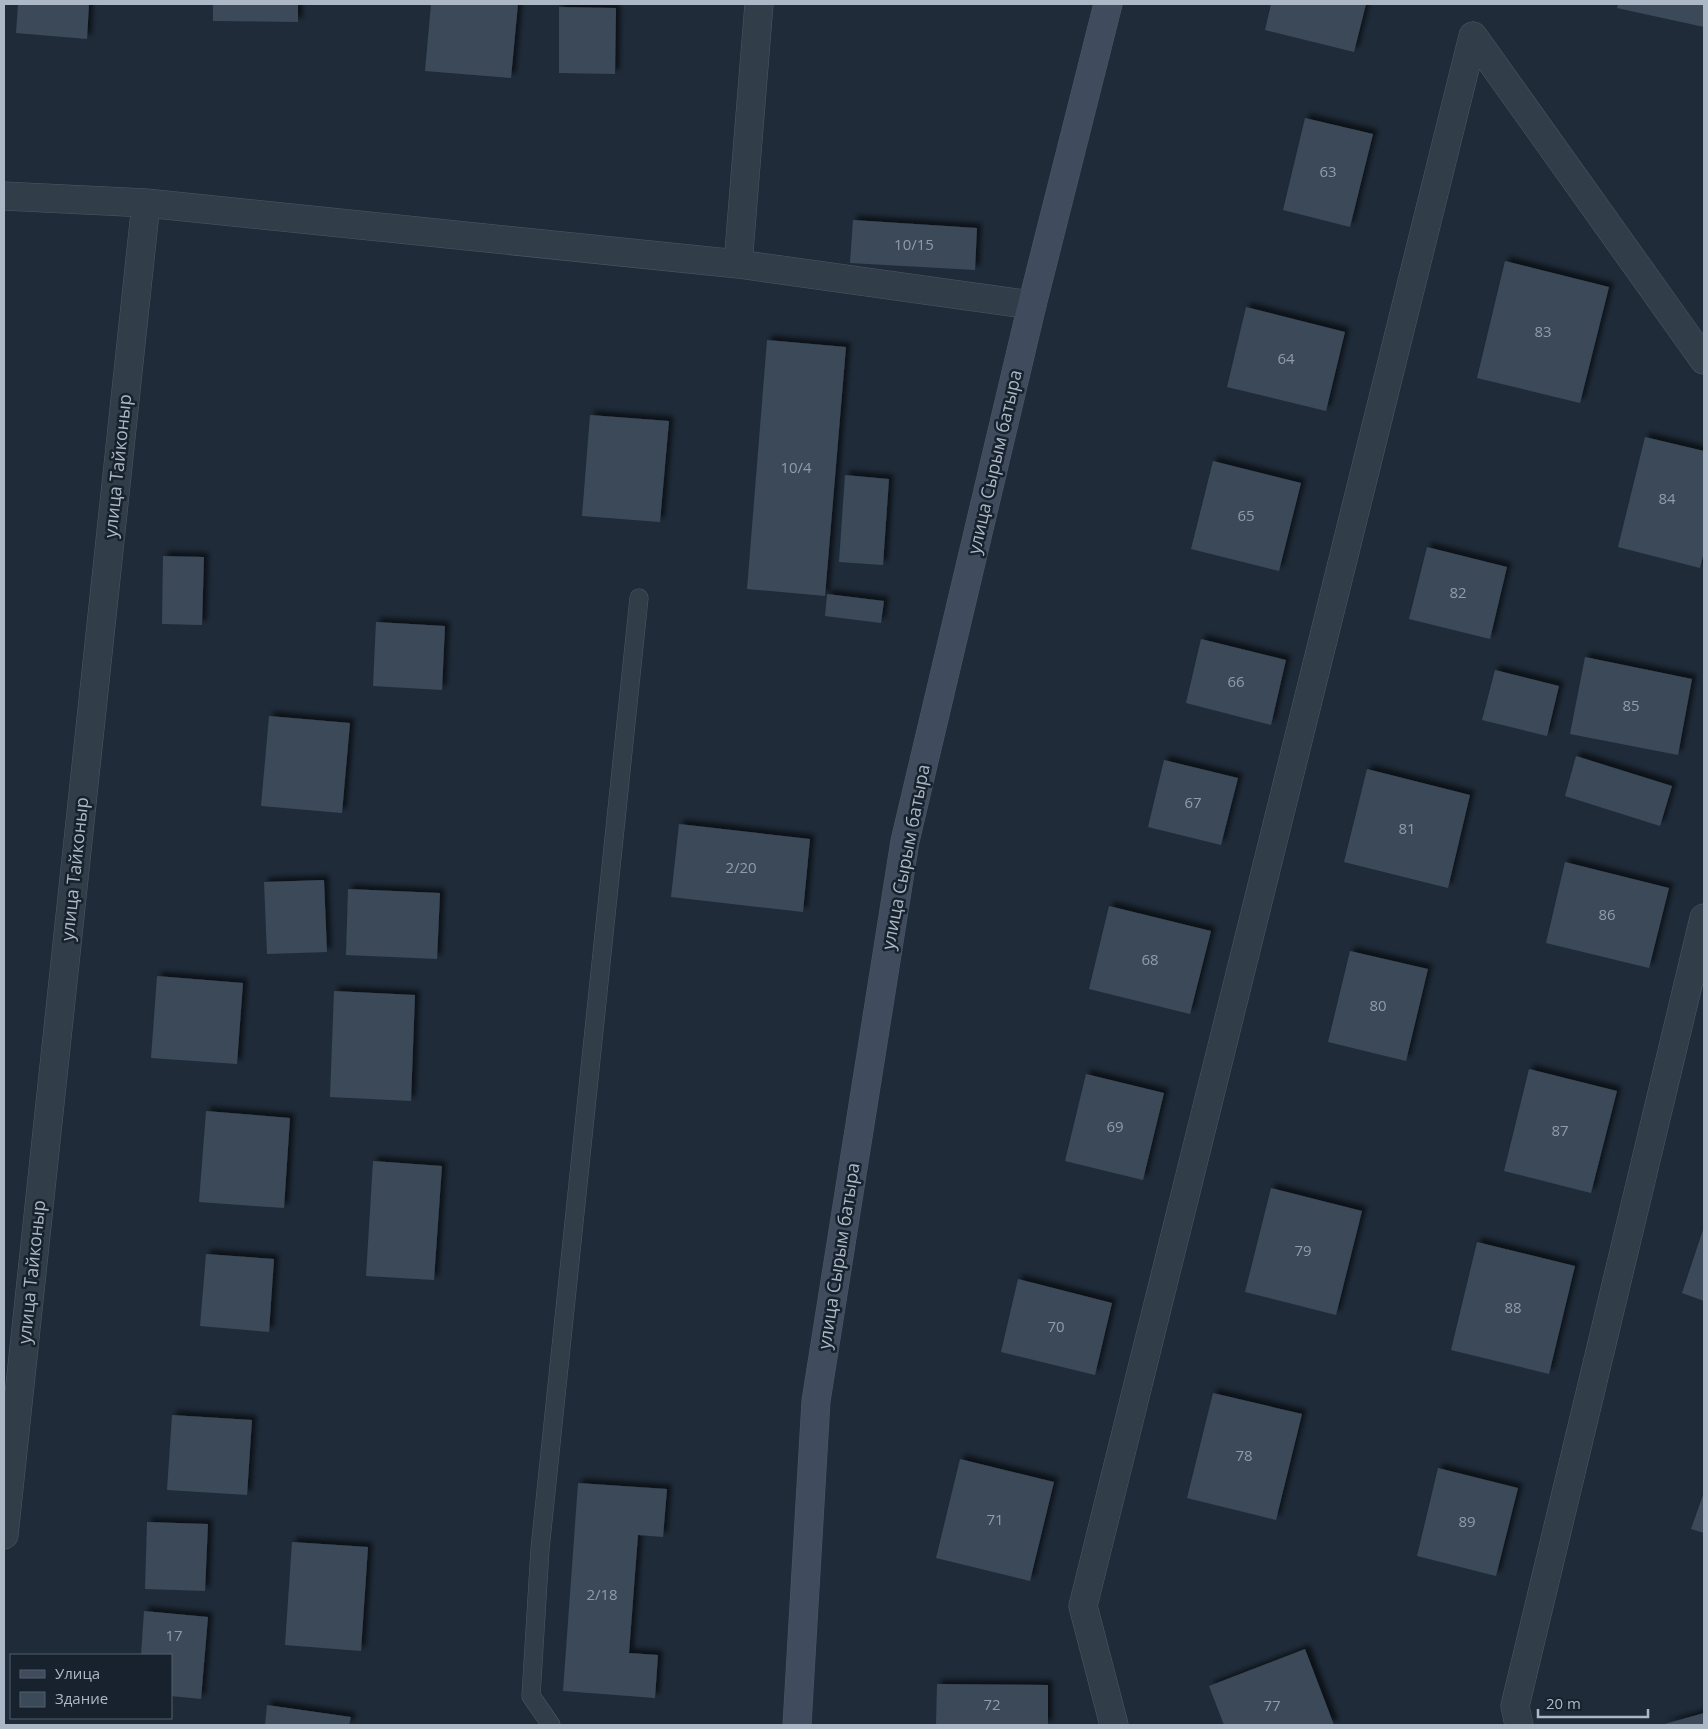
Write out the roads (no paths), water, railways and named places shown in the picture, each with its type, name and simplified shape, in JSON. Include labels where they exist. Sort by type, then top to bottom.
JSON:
[{"type":"street","points":[[738,264],[759,4]]},
{"type":"street","name":"улица Сырым батыра","points":[[797,1725],[816,1401],[904,851],[1032,305],[1108,4]]},
{"type":"street","points":[[1114,1725],[1083,1606],[1473,36],[1704,360]]},
{"type":"street","points":[[4,196],[146,203],[738,264],[1032,305]]},
{"type":"street","name":"улица Тайконыр","points":[[4,1535],[146,203]]},
{"type":"street","points":[[1519,1725],[1515,1706],[1704,918]]},
{"type":"lane","points":[[552,1725],[531,1696],[540,1549],[639,598]]}]
